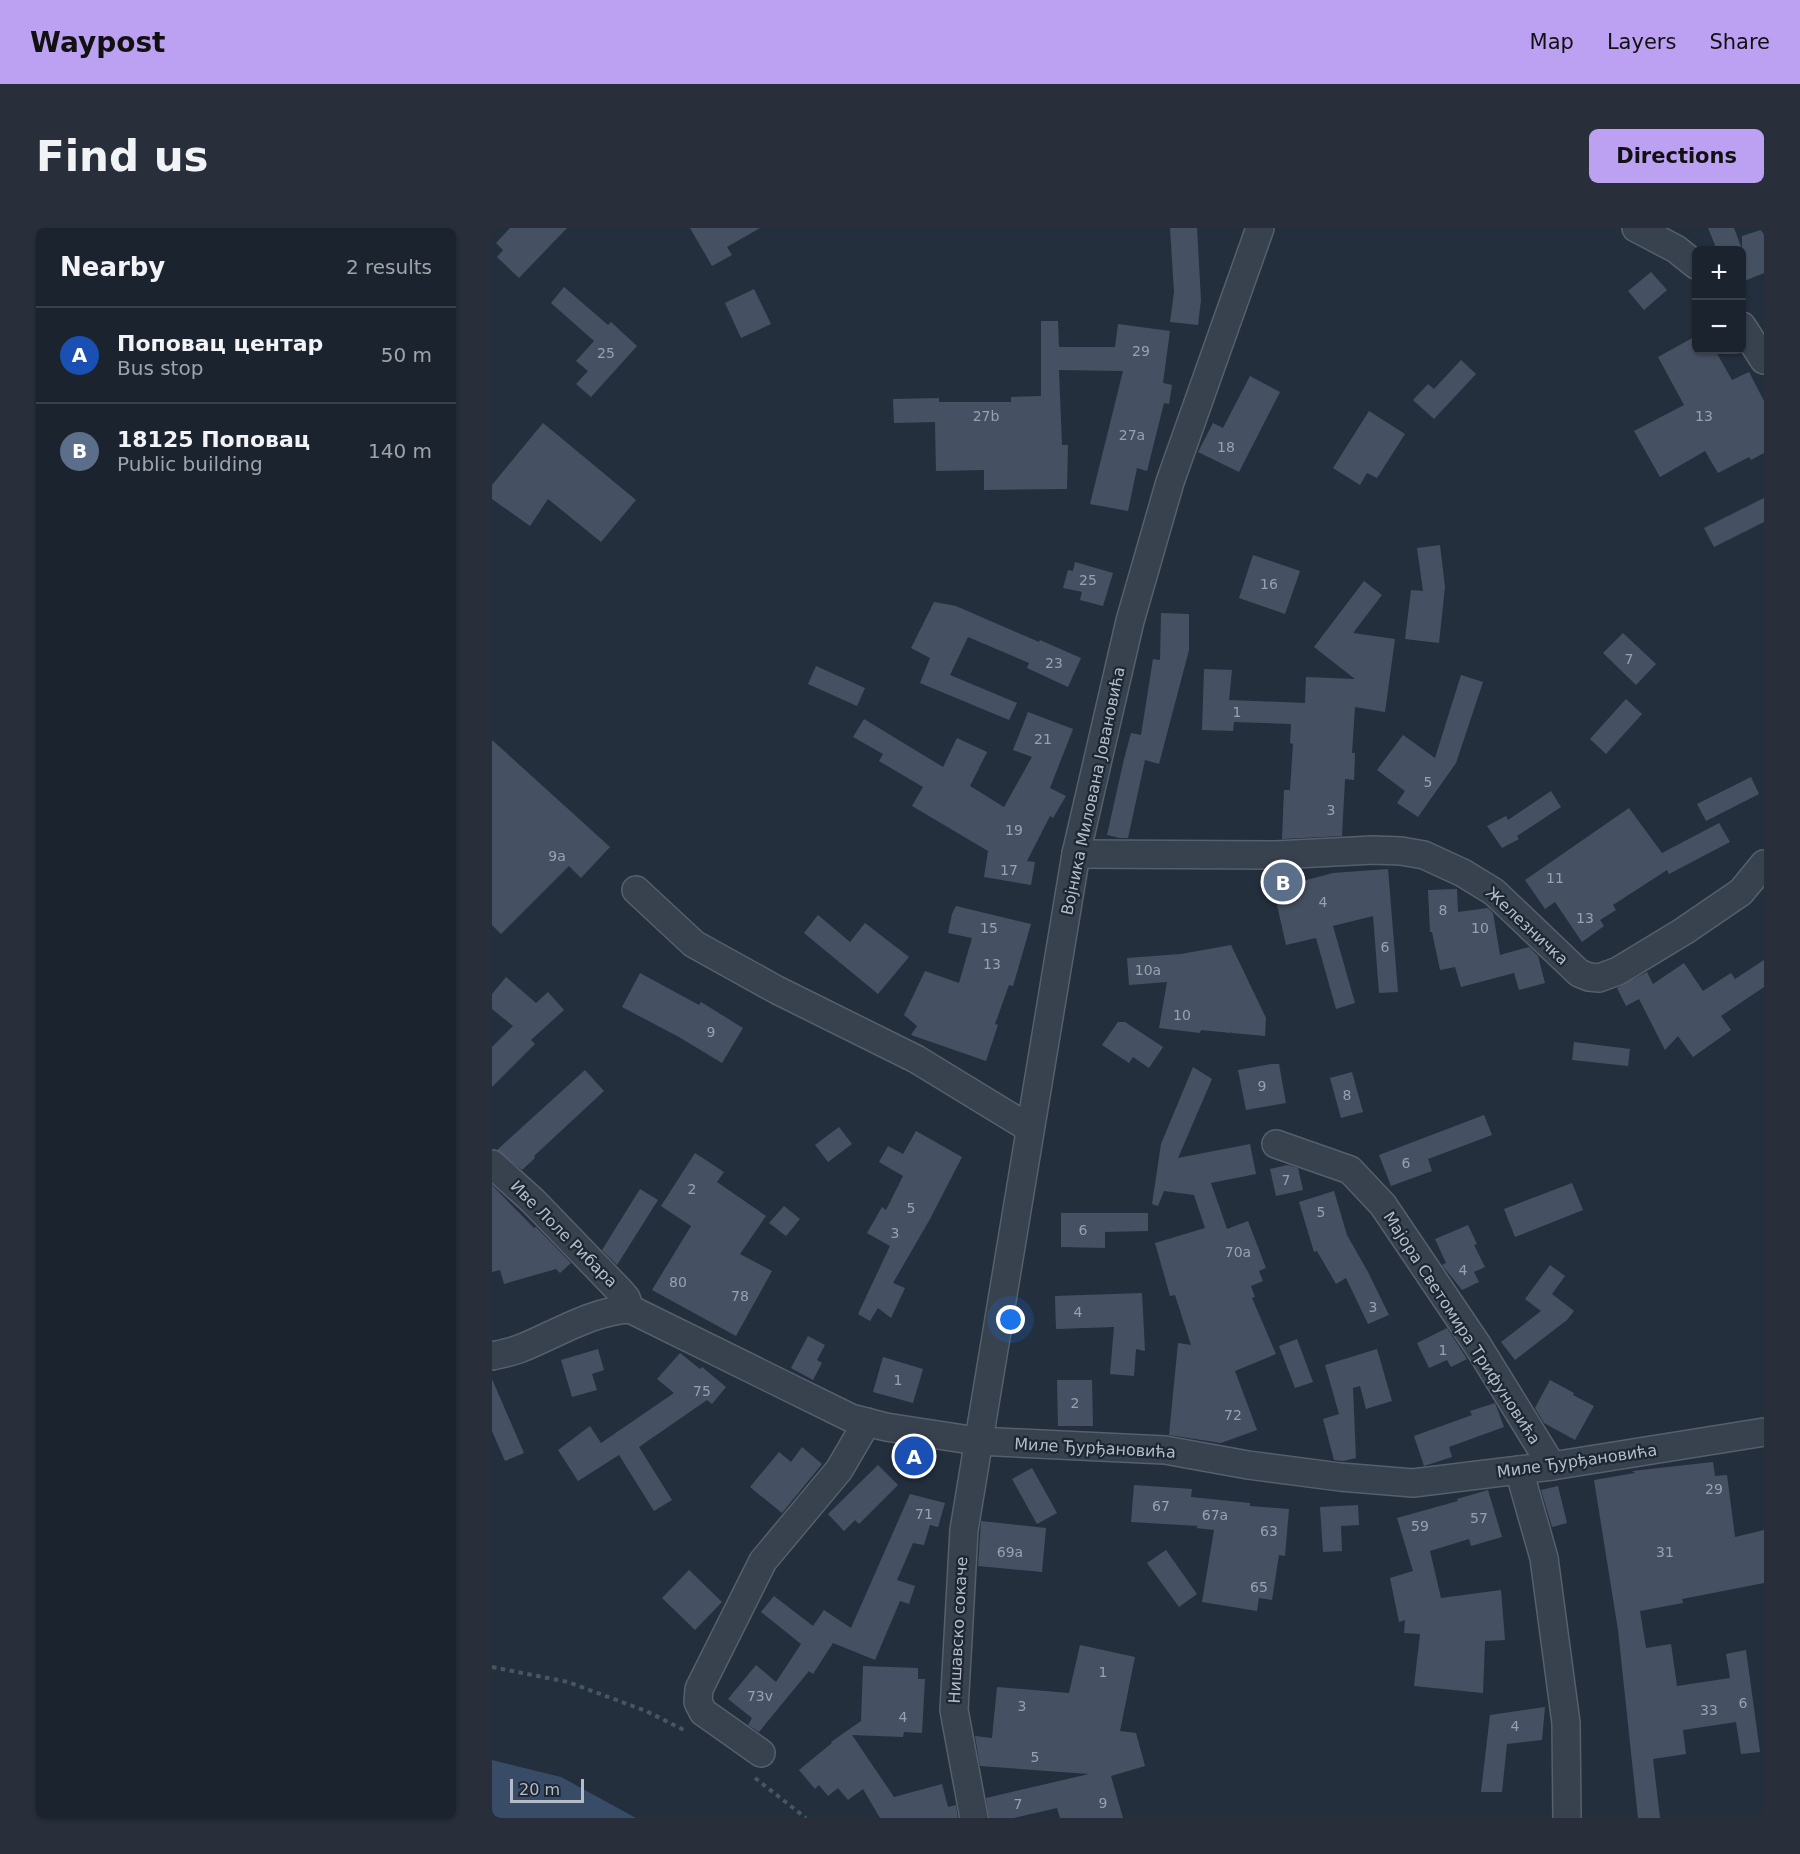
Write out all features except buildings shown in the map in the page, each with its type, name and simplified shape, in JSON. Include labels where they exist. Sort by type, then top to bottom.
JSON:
[{"type":"street","name":"Војника Милована Јовановића","points":[[978,1441],[1076,854],[1130,621],[1170,482],[1260,228]]},
{"type":"street","points":[[1636,228],[1676,249],[1692,262]]},
{"type":"street","points":[[1746,332],[1764,360]]},
{"type":"street","name":"Железничка","points":[[1076,854],[1276,855],[1373,850],[1424,855],[1462,873],[1494,892],[1579,973],[1589,978],[1599,978],[1618,971],[1684,931],[1741,892],[1764,864]]},
{"type":"street","points":[[636,890],[693,944],[777,990],[916,1059],[1029,1128]]},
{"type":"street","name":"Мајора Светомира Трифуновића","points":[[1276,1144],[1350,1170],[1383,1205],[1478,1346],[1552,1466]]},
{"type":"street","name":"Иве Лоле Рибара","points":[[492,1164],[533,1201],[620,1290],[630,1309]]},
{"type":"street","points":[[492,1356],[517,1350],[597,1315],[614,1310],[630,1309]]},
{"type":"street","name":"Миле Ђурђановића","points":[[630,1309],[851,1418],[886,1427],[978,1441],[1165,1450],[1248,1465],[1340,1477],[1413,1483],[1552,1466],[1764,1432]]},
{"type":"street","points":[[757,1765],[704,1712],[698,1702],[699,1689],[763,1561],[839,1470],[867,1422]]},
{"type":"street","name":"Нишавско сокаче","points":[[974,1818],[954,1710],[964,1530],[978,1441]]},
{"type":"street","points":[[1519,1470],[1544,1558],[1566,1723],[1567,1818]]},
{"type":"path","points":[[492,1667],[568,1682],[646,1711],[684,1730]]},
{"type":"path","points":[[757,1765],[806,1818]]},
{"type":"water","points":[[492,1760],[561,1777],[636,1818],[492,1818]]},
{"type":"place","name":"18125 Поповац","points":[[1283,882]]},
{"type":"place","name":"Поповац центар","points":[[914,1456]]}]
